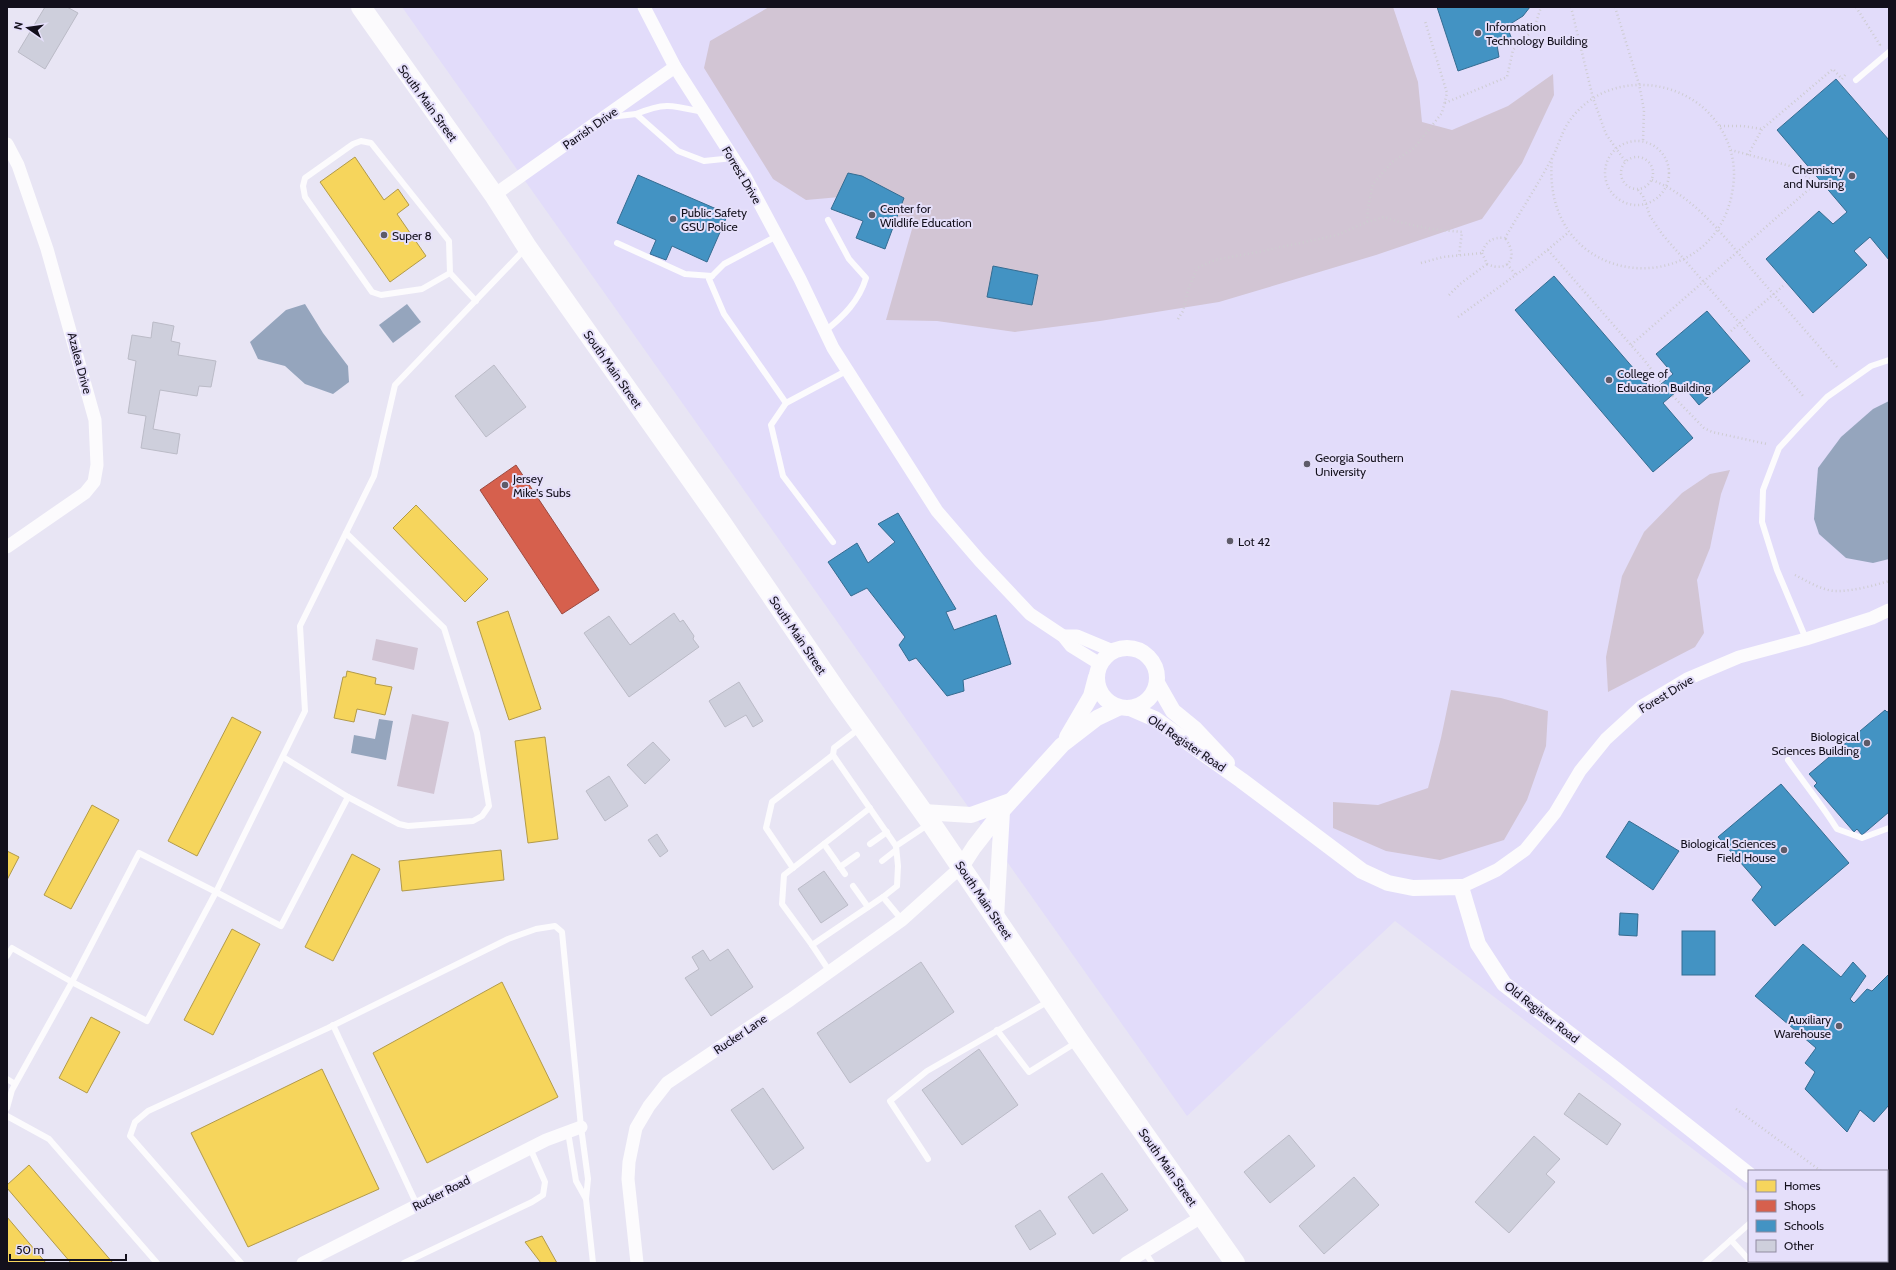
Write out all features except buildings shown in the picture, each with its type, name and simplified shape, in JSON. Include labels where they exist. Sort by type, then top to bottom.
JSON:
[{"type":"main road","name":"South Main Street","points":[[361,7],[499,191],[528,246],[961,867],[1079,1041],[1235,1263]]},
{"type":"street","name":"Forrest Drive","points":[[644,7],[675,67],[733,158],[777,236],[800,279],[833,348],[937,511],[980,561],[1030,614],[1063,636],[1098,670]]},
{"type":"street","name":"Parrish Drive","points":[[499,191],[605,118],[675,67]]},
{"type":"street","name":"Azalea Drive","points":[[7,144],[18,165],[47,249],[66,314],[95,420],[97,465],[94,482],[85,493],[7,546]]},
{"type":"street","name":"Forest Drive","points":[[1461,887],[1497,870],[1525,850],[1554,813],[1580,771],[1606,739],[1642,706],[1687,679],[1739,657],[1806,639],[1872,618],[1889,610]]},
{"type":"street","points":[[1063,636],[1077,636],[1113,651]]},
{"type":"street","name":"Old Register Road","points":[[1062,745],[1091,696],[1098,670],[1106,656],[1113,651],[1129,648],[1145,654],[1155,666],[1157,683],[1173,711],[1196,729],[1241,780]]},
{"type":"street","name":"Old Register Road","points":[[1098,670],[1097,686],[1102,696],[1108,703],[1155,719],[1241,780],[1362,870],[1388,883],[1413,888],[1461,887],[1478,944],[1504,984],[1615,1069],[1748,1174]]},
{"type":"street","name":"Old Register Road","points":[[961,867],[974,847],[1006,806],[1062,745],[1097,718],[1125,708],[1141,706],[1154,692],[1157,683]]},
{"type":"street","points":[[996,918],[1006,806]]},
{"type":"street","name":"Old Register Road","points":[[927,818],[971,815],[1006,806]]},
{"type":"street","name":"Rucker Lane","points":[[636,1263],[628,1179],[629,1162],[636,1128],[649,1106],[667,1083],[830,972],[902,920],[961,867]]},
{"type":"street","name":"Rucker Road","points":[[303,1263],[530,1148],[581,1127]]},
{"type":"street","points":[[1126,1263],[1203,1216]]},
{"type":"lane","points":[[1856,80],[1889,52]]},
{"type":"lane","points":[[605,118],[636,114],[654,106],[671,105],[704,112]]},
{"type":"lane","points":[[636,114],[678,151],[704,162],[733,158]]},
{"type":"lane","points":[[450,273],[422,289],[381,295],[372,292],[305,197],[303,186],[305,178],[353,144],[361,141],[371,143],[449,241],[450,273],[476,301]]},
{"type":"lane","points":[[825,332],[844,316],[862,292],[866,278],[849,259],[828,220]]},
{"type":"lane","points":[[777,236],[724,264],[709,280],[724,314],[786,403]]},
{"type":"lane","points":[[616,243],[685,274],[712,276]]},
{"type":"lane","points":[[7,956],[12,948],[72,982],[147,1021],[216,892],[305,711],[300,626],[374,476],[395,386],[528,246]]},
{"type":"lane","points":[[1806,639],[1777,570],[1762,522],[1763,490],[1779,448],[1800,424],[1827,397],[1871,366],[1889,360]]},
{"type":"lane","points":[[833,542],[783,476],[771,425],[786,403],[848,370]]},
{"type":"lane","points":[[282,757],[348,797],[399,824],[408,826],[474,821],[482,816],[489,806],[477,733],[444,628],[346,534]]},
{"type":"lane","points":[[812,945],[897,886],[898,866],[896,848],[833,755],[834,748],[862,727]]},
{"type":"lane","points":[[794,868],[766,828],[772,802],[833,755]]},
{"type":"lane","points":[[1788,760],[1816,801],[1826,812],[1836,829],[1862,838],[1889,828]]},
{"type":"lane","points":[[7,1108],[15,1084],[72,982],[139,853],[281,926],[348,797]]},
{"type":"lane","points":[[830,972],[782,904],[784,876],[870,808]]},
{"type":"lane","points":[[882,861],[927,818]]},
{"type":"lane","points":[[870,844],[886,832]]},
{"type":"lane","points":[[824,844],[845,874]]},
{"type":"lane","points":[[840,868],[857,855]]},
{"type":"lane","points":[[853,886],[868,907]]},
{"type":"lane","points":[[883,897],[902,920]]},
{"type":"lane","points":[[241,1263],[130,1136],[135,1122],[148,1111],[333,1025],[508,939],[536,929],[555,926],[562,932],[581,1127],[588,1178],[586,1199],[593,1263]]},
{"type":"lane","points":[[928,1159],[890,1101],[927,1071],[1051,1000]]},
{"type":"lane","points":[[333,1025],[417,1205]]},
{"type":"lane","points":[[997,1030],[1029,1072],[1079,1041]]},
{"type":"lane","points":[[7,1079],[15,1084]]},
{"type":"lane","points":[[7,1116],[49,1138],[157,1263]]},
{"type":"lane","points":[[568,1132],[576,1181],[586,1199]]},
{"type":"lane","points":[[404,1263],[532,1202],[543,1195],[545,1182],[530,1148]]},
{"type":"lane","points":[[1705,1263],[1748,1225]]},
{"type":"lane","points":[[1731,1240],[1748,1260]]},
{"type":"lane","points":[[1145,1252],[1152,1263]]},
{"type":"path","points":[[1445,103],[1507,77],[1513,50],[1534,29],[1541,7]]},
{"type":"path","points":[[1571,7],[1593,98],[1606,134],[1625,161]]},
{"type":"path","points":[[1615,7],[1639,84],[1644,110],[1643,141]]},
{"type":"path","points":[[1856,7],[1880,45],[1875,50]]},
{"type":"path","points":[[1367,222],[1373,184],[1392,162],[1414,148],[1442,114],[1447,93],[1425,21]]},
{"type":"path","points":[[1748,155],[1762,128],[1833,69],[1842,79],[1847,74]]},
{"type":"path","points":[[1505,238],[1552,158],[1560,135],[1574,114],[1593,98],[1607,91],[1623,86],[1639,84],[1662,86],[1685,94],[1704,108],[1720,126],[1731,150],[1734,171],[1733,191],[1728,211],[1717,229],[1702,246],[1682,259],[1656,268],[1628,267],[1614,264],[1595,255],[1578,243],[1569,232],[1561,219],[1551,189],[1552,158]]},
{"type":"path","points":[[1720,126],[1762,128]]},
{"type":"path","points":[[1643,141],[1660,150],[1668,161],[1670,173],[1666,186],[1661,194],[1646,204],[1630,205],[1610,191],[1606,182],[1606,166],[1609,155],[1615,148],[1632,142],[1643,141]]},
{"type":"path","points":[[1631,345],[1738,253],[1815,184],[1804,174],[1790,166],[1731,150]]},
{"type":"path","points":[[1638,190],[1645,188],[1652,180],[1654,170],[1650,162],[1640,157],[1633,157],[1625,161],[1620,175],[1623,183],[1638,190],[1643,196],[1650,216],[1682,259],[1803,396]]},
{"type":"path","points":[[1652,180],[1666,186],[1696,207],[1717,229],[1837,367]]},
{"type":"path","points":[[1178,319],[1183,311],[1188,290],[1197,268],[1215,260],[1263,251],[1337,234],[1384,217],[1431,229],[1462,232],[1459,255]]},
{"type":"path","points":[[1458,317],[1516,275],[1569,232]]},
{"type":"path","points":[[1496,237],[1505,238],[1512,246],[1511,259],[1507,264],[1501,267],[1493,267],[1486,264],[1482,253],[1485,245],[1490,239],[1496,237]]},
{"type":"path","points":[[1548,250],[1631,345],[1666,389],[1704,428],[1712,432],[1767,444]]},
{"type":"path","points":[[1421,263],[1443,257],[1482,253]]},
{"type":"path","points":[[1449,295],[1460,284],[1486,264]]},
{"type":"path","points":[[1507,264],[1516,275]]},
{"type":"path","points":[[1731,331],[1783,286]]},
{"type":"path","points":[[1795,575],[1835,592],[1871,587],[1889,581]]},
{"type":"path","points":[[1736,1109],[1820,1170]]},
{"type":"shaded area","name":"Georgia Southern University","points":[[402,7],[1889,7],[1889,1263],[1826,1262],[1888,1262],[1888,1170],[1748,1170],[1748,1191],[1395,921],[1187,1116]]},
{"type":"shaded area","points":[[769,7],[1393,7],[1418,82],[1422,122],[1452,130],[1508,106],[1553,74],[1554,95],[1522,163],[1482,219],[1376,255],[1219,302],[1100,321],[1015,332],[937,321],[886,320],[914,222],[840,197],[806,200],[773,179],[704,68],[710,41]]},
{"type":"shaded area","points":[[1730,470],[1721,494],[1710,548],[1697,580],[1704,633],[1695,647],[1608,692],[1606,657],[1622,576],[1644,532],[1682,493],[1710,474]]},
{"type":"shaded area","points":[[376,639],[418,648],[414,670],[372,660]]},
{"type":"shaded area","points":[[1451,690],[1501,698],[1548,711],[1546,746],[1527,800],[1504,840],[1440,860],[1386,851],[1333,828],[1333,802],[1378,805],[1428,788],[1441,738]]},
{"type":"shaded area","points":[[412,714],[449,722],[434,794],[397,786]]},
{"type":"water","points":[[305,304],[323,333],[348,366],[349,382],[333,394],[305,384],[285,366],[258,359],[250,342],[286,310]]},
{"type":"water","points":[[407,304],[421,322],[393,343],[379,325]]},
{"type":"water","points":[[1889,401],[1889,559],[1873,563],[1846,558],[1819,534],[1814,519],[1818,468],[1841,437],[1873,409]]},
{"type":"water","points":[[379,719],[393,721],[386,760],[351,753],[354,735],[375,739]]},
{"type":"place","name":"Information Technology Building","points":[[1478,33]]},
{"type":"place","name":"Chemistry and Nursing","points":[[1852,176]]},
{"type":"place","name":"Center for Wildlife Education","points":[[872,215]]},
{"type":"place","name":"Public Safety GSU Police","points":[[673,219]]},
{"type":"place","name":"Super 8","points":[[384,235]]},
{"type":"place","name":"College of Education Building","points":[[1609,380]]},
{"type":"place","name":"Georgia Southern University","points":[[1307,464]]},
{"type":"place","name":"Jersey Mike's Subs","points":[[505,485]]},
{"type":"place","name":"Lot 42","points":[[1230,541]]},
{"type":"place","name":"Biological Sciences Building","points":[[1867,743]]},
{"type":"place","name":"Biological Sciences Field House","points":[[1784,850]]},
{"type":"place","name":"Auxiliary Warehouse","points":[[1839,1026]]}]
